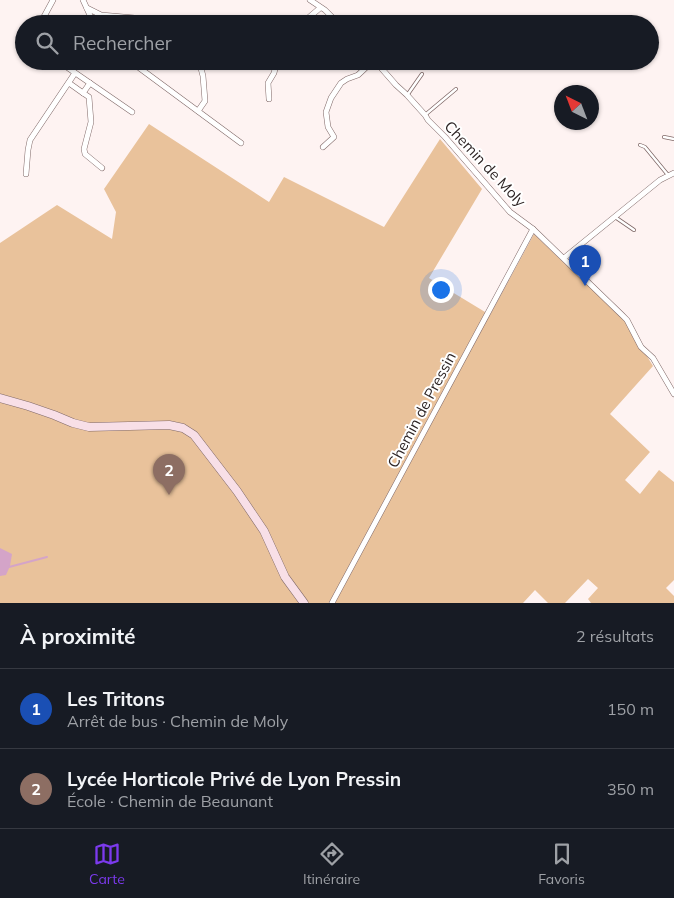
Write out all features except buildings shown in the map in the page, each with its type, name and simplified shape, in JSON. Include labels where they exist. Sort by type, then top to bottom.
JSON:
[{"type":"street","points":[[45,15],[53,0]]},
{"type":"street","points":[[83,0],[90,15]]},
{"type":"street","points":[[310,0],[328,15]]},
{"type":"street","points":[[87,8],[101,14],[110,15]]},
{"type":"street","points":[[311,15],[320,8]]},
{"type":"street","points":[[71,70],[132,112]]},
{"type":"street","points":[[142,70],[241,143]]},
{"type":"street","points":[[198,111],[205,101],[201,70]]},
{"type":"street","points":[[269,99],[268,84],[275,70]]},
{"type":"street","name":"Chemin de Moly","points":[[323,147],[334,137],[328,127],[326,112],[331,98],[342,83],[347,79],[358,76],[364,70]]},
{"type":"street","name":"Chemin de Moly","points":[[382,70],[425,115],[510,212],[533,229],[627,320],[641,347],[653,358],[674,394]]},
{"type":"street","points":[[26,174],[30,140],[75,73]]},
{"type":"street","points":[[69,82],[89,97],[91,122],[84,149],[85,154],[102,168]]},
{"type":"street","points":[[84,93],[90,82]]},
{"type":"street","points":[[564,258],[660,180],[671,174]]},
{"type":"street","name":"Chemin de Pressin","points":[[332,603],[533,229]]},
{"type":"street","points":[[0,398],[54,414],[73,423],[89,427],[169,425],[183,428],[194,435],[238,491],[264,531],[285,577],[304,603]]},
{"type":"lane","points":[[407,95],[422,74]]},
{"type":"lane","points":[[425,115],[456,89]]},
{"type":"lane","points":[[664,138],[674,139]]},
{"type":"lane","points":[[640,146],[645,147],[671,174]]},
{"type":"lane","points":[[615,217],[634,230]]},
{"type":"shaded area","points":[[149,124],[269,202],[284,177],[384,227],[440,139],[482,189],[429,278],[490,315],[534,234],[626,322],[653,366],[610,414],[650,452],[625,480],[640,494],[659,470],[674,482],[674,580],[666,588],[674,596],[674,603],[591,603],[588,599],[598,588],[588,579],[565,603],[548,603],[535,590],[523,603],[0,603],[0,243],[57,205],[112,239],[116,212],[104,189]]},
{"type":"shaded area","points":[[0,548],[12,554],[6,575],[0,576]]},
{"type":"waterway","points":[[9,567],[47,557]]},
{"type":"place","name":"Les Tritons","points":[[585,286]]},
{"type":"place","name":"Lycée Horticole Privé de Lyon Pressin","points":[[169,495]]}]
